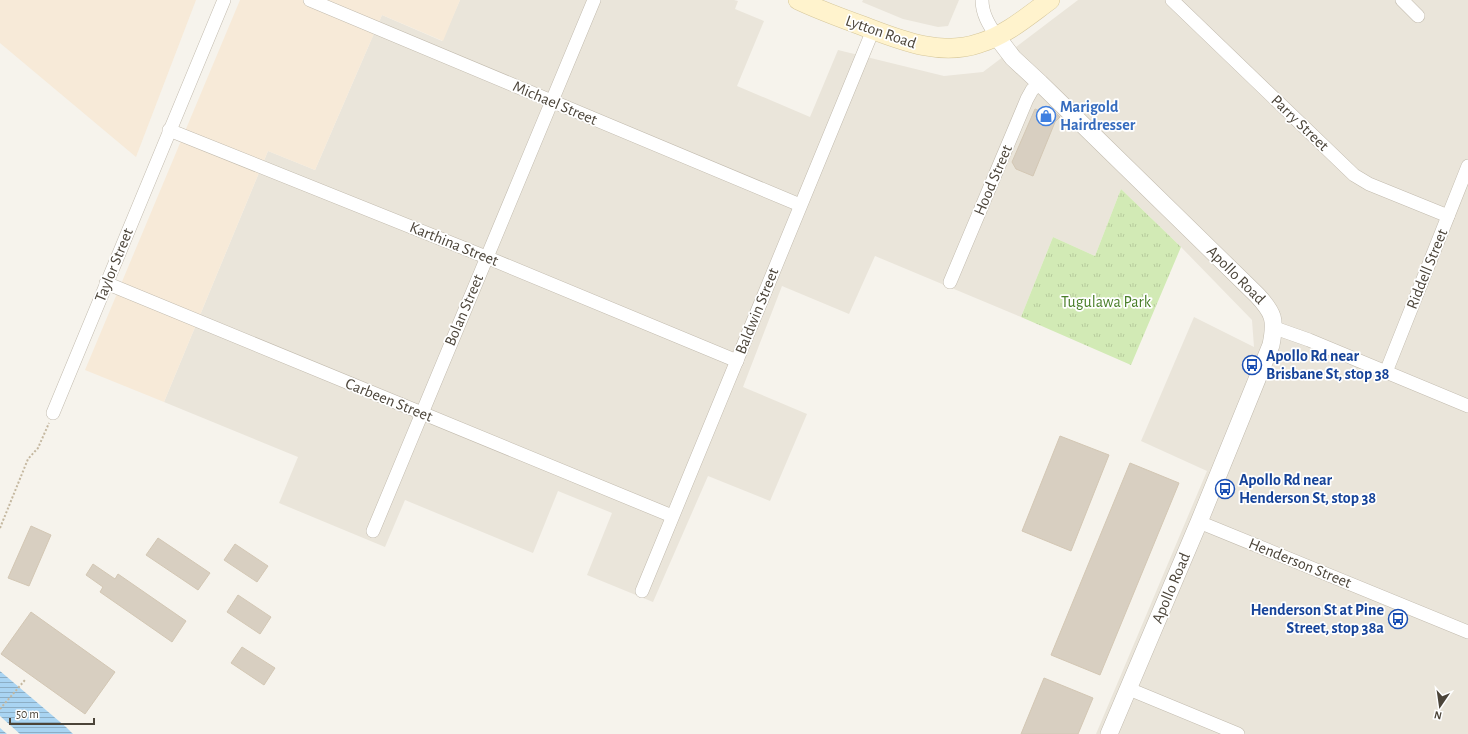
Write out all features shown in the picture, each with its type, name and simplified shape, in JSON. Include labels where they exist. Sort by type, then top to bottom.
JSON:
[{"type":"main road","name":"Lytton Road","points":[[798,0],[822,11],[912,45],[942,49],[980,44],[997,37],[1015,26],[1050,0]]},
{"type":"street","name":"Taylor Street","points":[[53,413],[224,0]]},
{"type":"street","name":"Michael Street","points":[[310,0],[800,206]]},
{"type":"street","name":"Bolan Street","points":[[373,531],[594,0]]},
{"type":"street","points":[[982,0],[985,19],[997,37]]},
{"type":"street","name":"Parry Street","points":[[1172,0],[1354,175],[1369,184],[1448,216]]},
{"type":"street","points":[[1402,0],[1418,16]]},
{"type":"street","name":"Baldwin Street","points":[[642,591],[873,30]]},
{"type":"street","name":"Apollo Road","points":[[997,37],[1013,58],[1040,82],[1257,294],[1267,306],[1273,318],[1274,328],[1271,345],[1200,522],[1110,734]]},
{"type":"street","name":"Hood Street","points":[[950,282],[1027,99],[1032,90],[1040,82]]},
{"type":"street","name":"Karthina Street","points":[[169,130],[486,257],[737,361]]},
{"type":"street","name":"Riddell Street","points":[[1386,372],[1468,166]]},
{"type":"street","name":"Carbeen Street","points":[[106,283],[421,414],[672,516]]},
{"type":"street","points":[[1274,328],[1309,340],[1468,406]]},
{"type":"street","name":"Henderson Street","points":[[1200,522],[1468,632]]},
{"type":"street","points":[[1129,689],[1238,734]]},
{"type":"path","points":[[0,528],[28,459],[38,448],[53,413]]},
{"type":"path","points":[[0,709],[25,680]]},
{"type":"shaded area","points":[[0,0],[196,0],[136,157],[0,43]]},
{"type":"shaded area","points":[[240,0],[460,0],[443,41],[382,15],[315,170],[268,151],[164,402],[85,370]]},
{"type":"shaded area","points":[[460,0],[738,1],[735,9],[764,21],[737,86],[810,117],[838,50],[944,76],[983,72],[1078,0],[1468,0],[1468,734],[1096,734],[1207,471],[1141,441],[1194,317],[1254,347],[1252,320],[1181,247],[1121,189],[1095,256],[1053,237],[1021,317],[875,256],[849,314],[782,286],[743,387],[807,414],[770,501],[708,476],[653,602],[587,575],[612,513],[558,491],[533,553],[405,500],[385,547],[279,503],[298,457],[164,402],[268,151],[315,170],[382,15],[442,41]]},
{"type":"shaded area","points":[[863,0],[959,0],[948,26],[938,27],[903,19],[862,2]]},
{"type":"green space","name":"Tugulawa Park","points":[[1121,189],[1181,247],[1131,365],[1021,317],[1053,237],[1095,256]]},
{"type":"water","points":[[0,671],[66,727],[73,734],[0,734]]},
{"type":"pier","points":[[0,716],[20,734],[7,734],[0,728]]},
{"type":"building","points":[[1049,106],[1060,117],[1055,122],[1033,176],[1016,169],[1012,162],[1035,109],[1043,112]]},
{"type":"building","points":[[1060,436],[1109,455],[1071,551],[1022,531]]},
{"type":"building","points":[[1130,463],[1179,483],[1100,675],[1051,655]]},
{"type":"building","points":[[31,526],[51,535],[29,586],[8,578]]},
{"type":"building","points":[[158,538],[210,573],[198,590],[146,555]]},
{"type":"building","points":[[235,544],[268,566],[257,582],[224,560]]},
{"type":"building","points":[[93,564],[115,579],[118,574],[186,621],[172,642],[100,592],[103,587],[86,575]]},
{"type":"building","points":[[238,595],[271,617],[260,634],[227,612]]},
{"type":"building","points":[[31,612],[115,672],[85,714],[1,654]]},
{"type":"building","points":[[242,647],[275,668],[264,685],[231,663]]},
{"type":"building","points":[[1044,678],[1093,698],[1078,734],[1021,734]]},
{"type":"place","name":"Marigold Hairdresser","points":[[1046,116]]},
{"type":"place","name":"Apollo Rd near Brisbane St, stop 38","points":[[1252,365]]},
{"type":"place","name":"Apollo Rd near Henderson St, stop 38","points":[[1225,489]]},
{"type":"place","name":"Henderson St at Pine Street, stop 38a","points":[[1398,619]]}]
